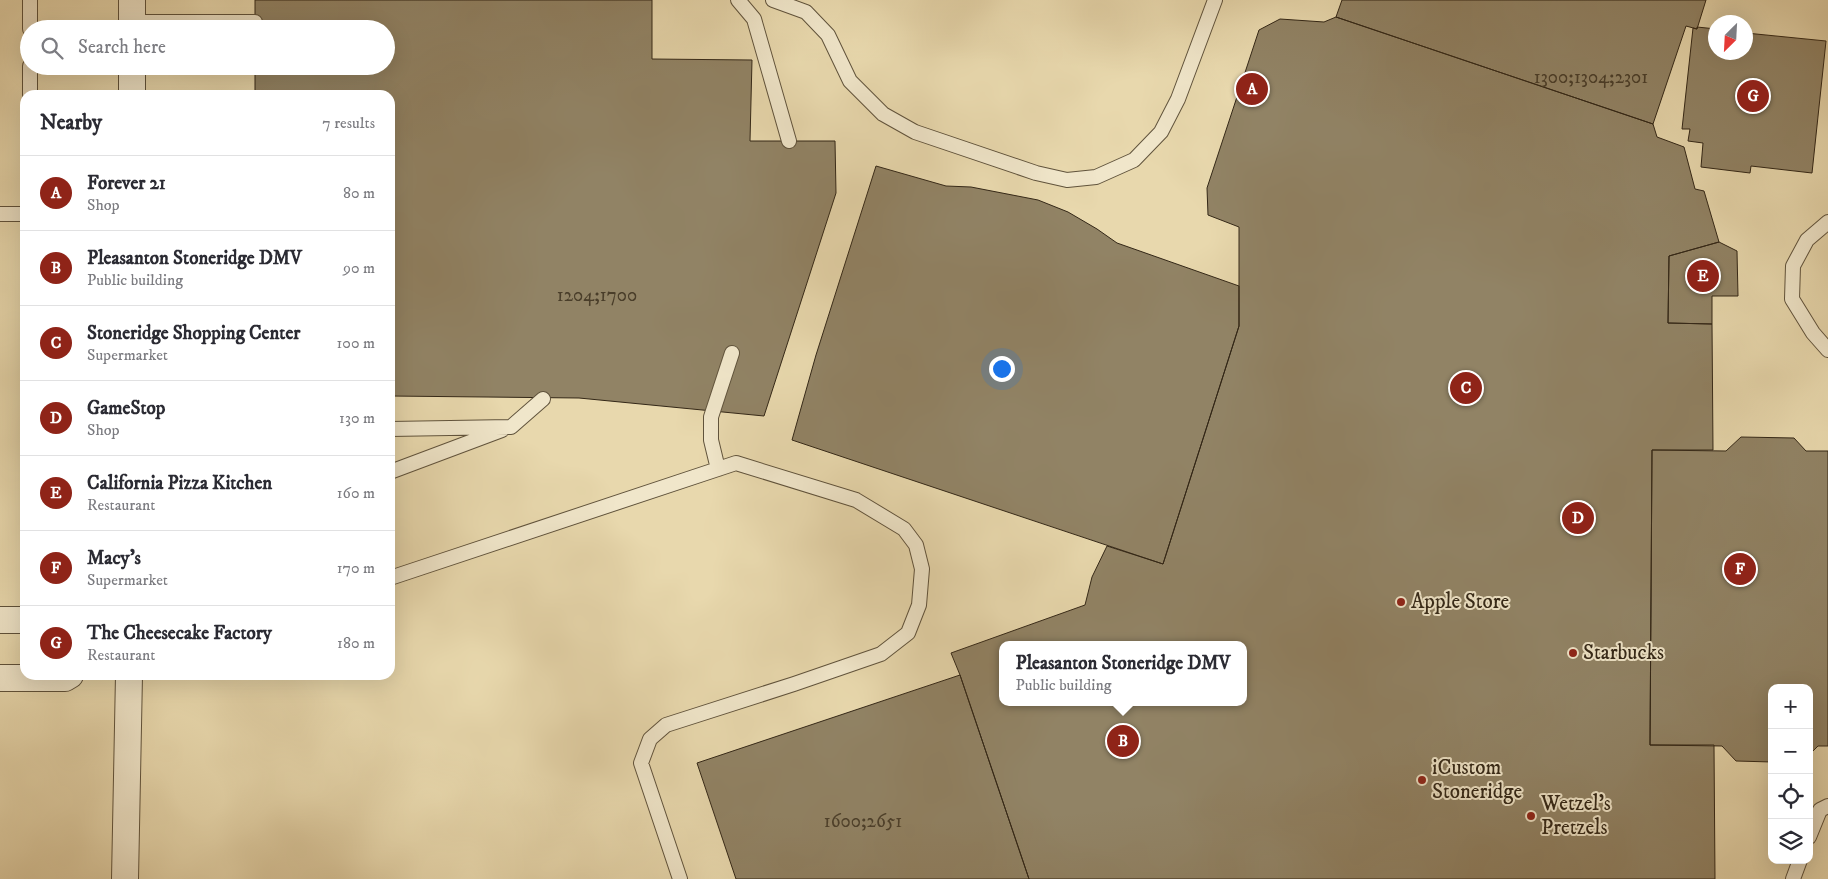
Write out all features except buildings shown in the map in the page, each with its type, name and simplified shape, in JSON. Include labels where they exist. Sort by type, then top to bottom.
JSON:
[{"type":"street","points":[[132,75],[132,90]]},
{"type":"street","points":[[0,620],[20,620]]},
{"type":"street","points":[[0,678],[20,678]]},
{"type":"street","points":[[124,879],[129,680]]},
{"type":"lane","points":[[30,0],[30,20]]},
{"type":"lane","points":[[738,0],[754,19],[789,141]]},
{"type":"lane","points":[[773,0],[806,12],[828,35],[850,81],[883,114],[915,132],[1036,173],[1067,180],[1096,177],[1134,160],[1161,132],[1178,99],[1216,0]]},
{"type":"lane","points":[[132,17],[206,20]]},
{"type":"lane","points":[[30,75],[30,90]]},
{"type":"lane","points":[[0,214],[20,214]]},
{"type":"lane","points":[[1828,222],[1807,240],[1793,266],[1792,299],[1813,333],[1828,350]]},
{"type":"lane","points":[[718,469],[711,440],[711,417],[732,353]]},
{"type":"lane","points":[[395,470],[511,427],[543,398]]},
{"type":"lane","points":[[395,429],[511,427]]},
{"type":"lane","points":[[395,576],[736,463],[856,500],[904,529],[916,545],[922,569],[919,605],[908,633],[881,654],[666,725],[650,739],[641,763],[680,879]]},
{"type":"lane","points":[[1813,827],[1820,810],[1828,806]]},
{"type":"lane","points":[[1793,879],[1799,864]]},
{"type":"place","name":"Forever 21","points":[[1252,89]]},
{"type":"place","name":"The Cheesecake Factory","points":[[1753,96]]},
{"type":"place","name":"California Pizza Kitchen","points":[[1703,276]]},
{"type":"place","name":"Stoneridge Shopping Center","points":[[1466,388]]},
{"type":"place","name":"GameStop","points":[[1578,518]]},
{"type":"place","name":"Macy's","points":[[1740,569]]},
{"type":"place","name":"Apple Store","points":[[1401,602]]},
{"type":"place","name":"Starbucks","points":[[1573,653]]},
{"type":"place","name":"Pleasanton Stoneridge DMV","points":[[1123,741]]},
{"type":"place","name":"iCustom Stoneridge","points":[[1422,780]]},
{"type":"place","name":"Wetzel's Pretzels","points":[[1531,816]]}]
